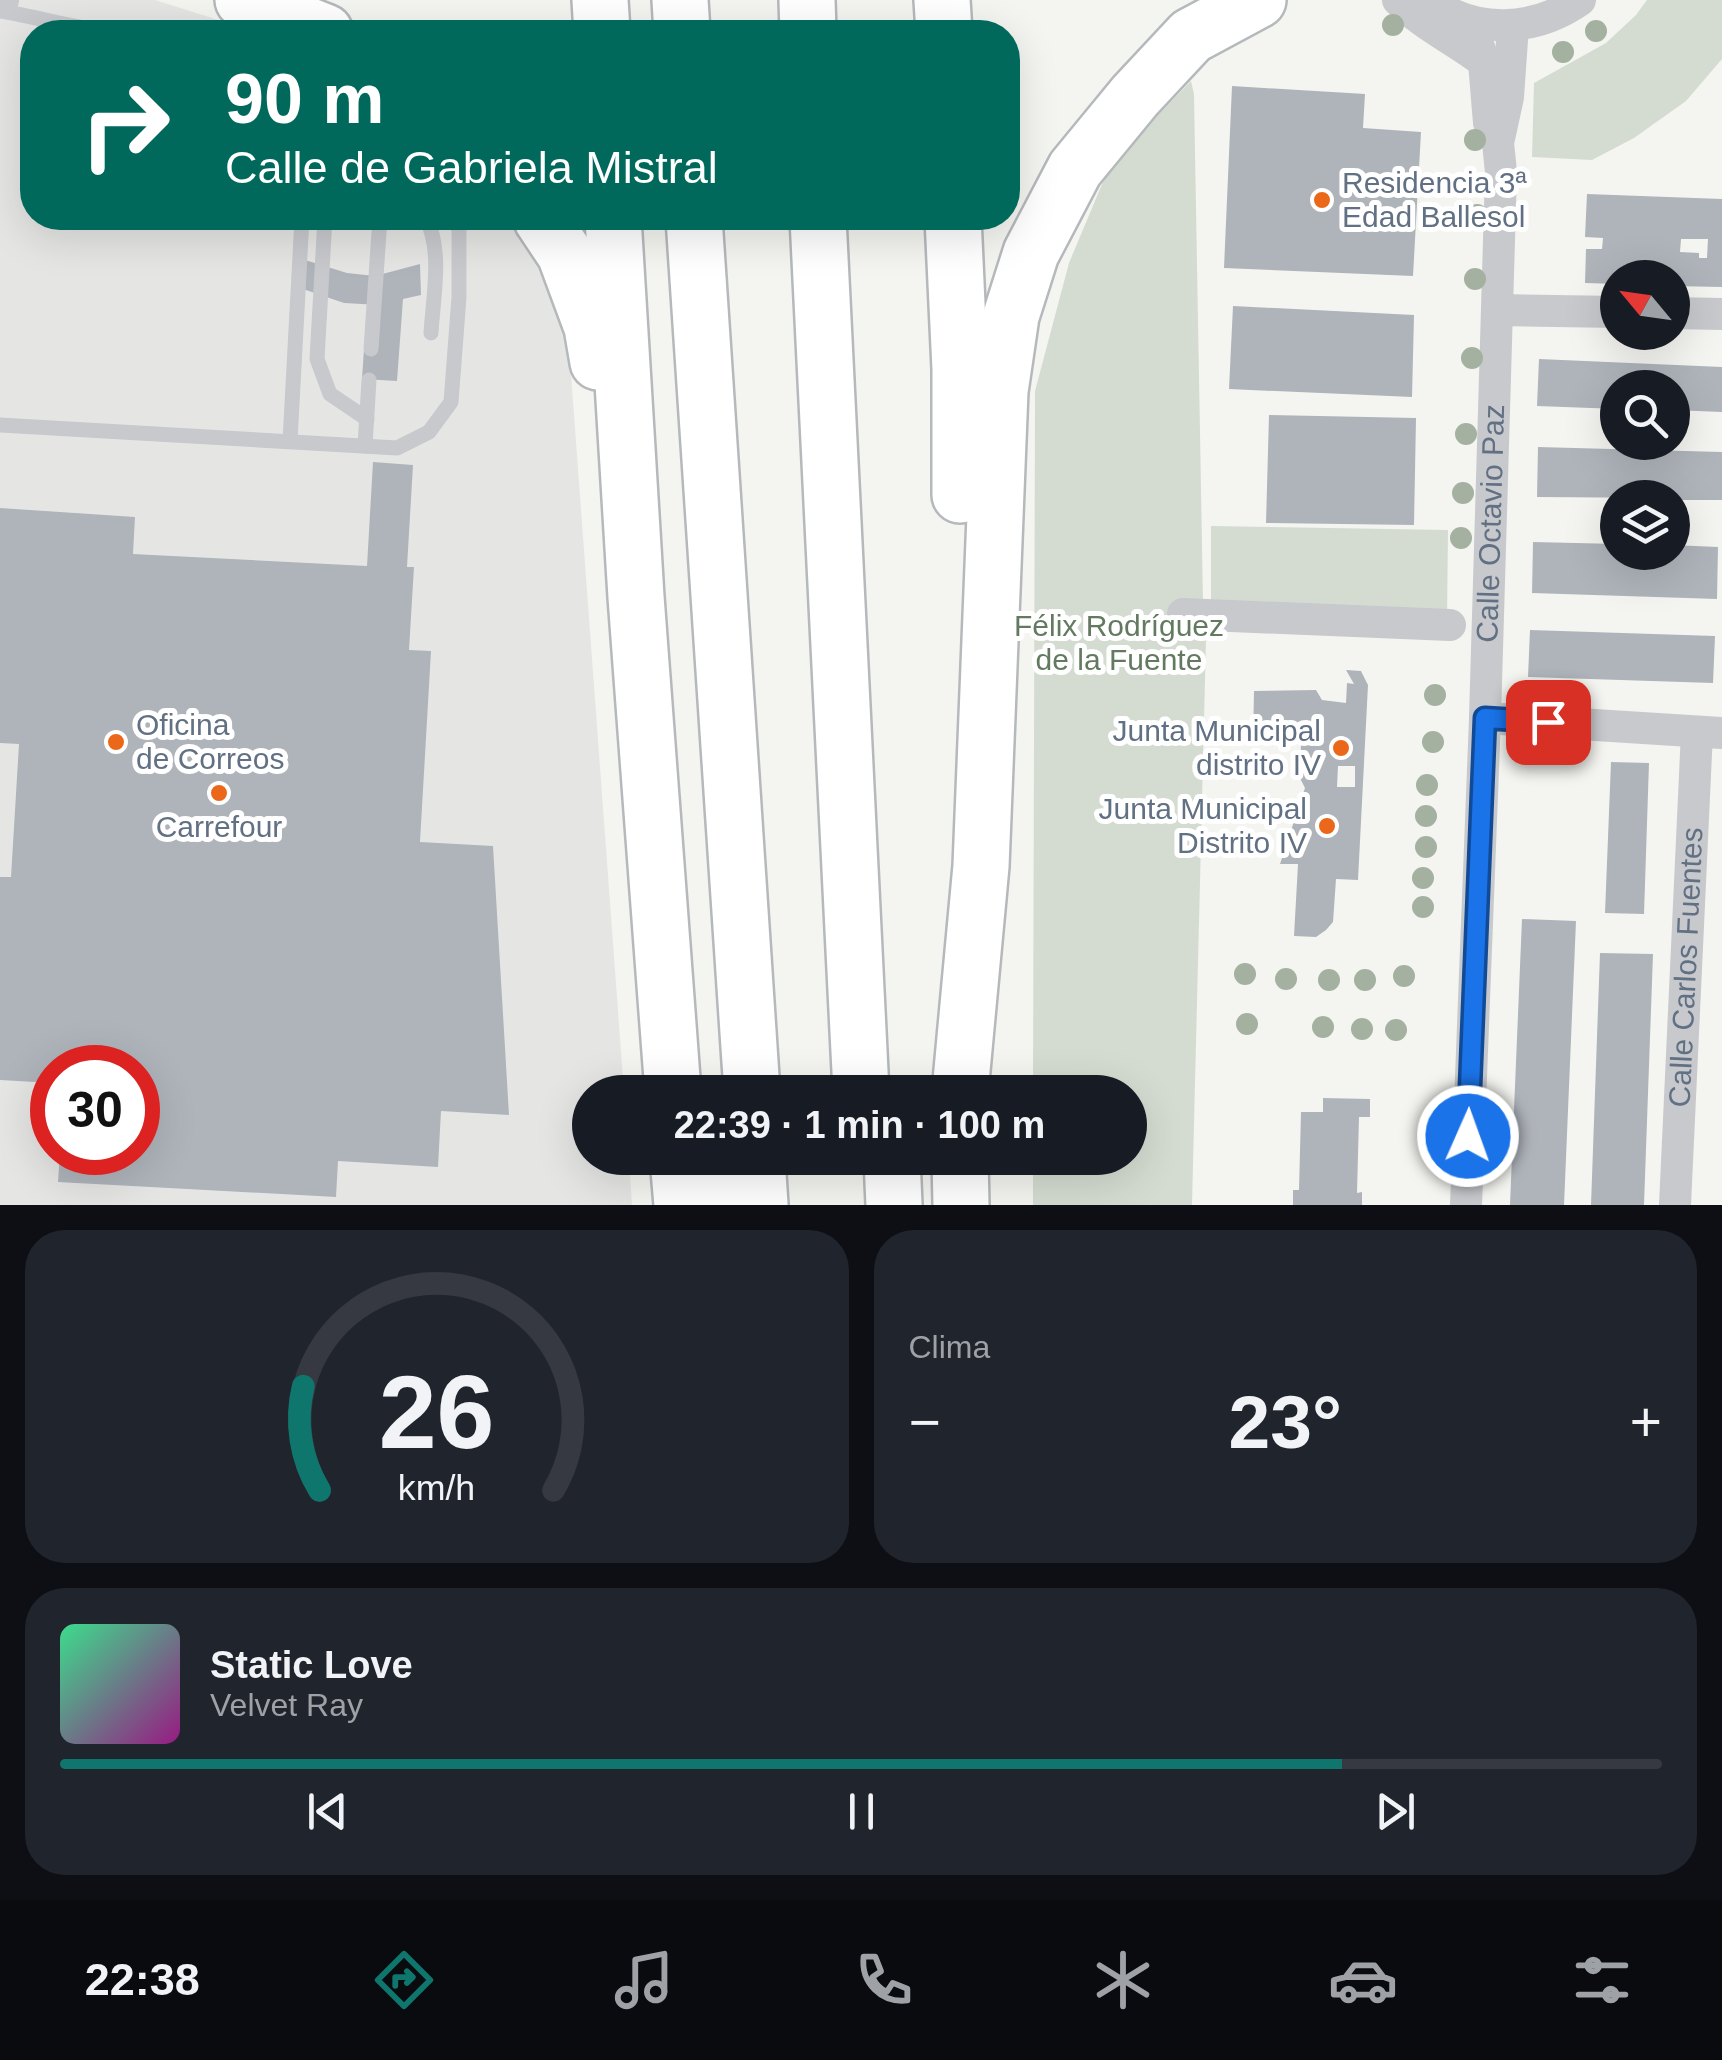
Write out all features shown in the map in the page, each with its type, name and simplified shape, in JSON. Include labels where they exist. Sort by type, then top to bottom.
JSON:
[{"type":"highway","points":[[243,0],[294,20]]},
{"type":"highway","points":[[962,1075],[981,866],[1000,390],[1010,316],[1031,253],[1075,169],[1134,96],[1191,36],[1258,0]]},
{"type":"highway","points":[[549,230],[565,254],[592,327],[636,597]]},
{"type":"highway","points":[[614,230],[636,597],[673,1075]]},
{"type":"highway","points":[[695,230],[751,1075]]},
{"type":"highway","points":[[819,230],[860,1075]]},
{"type":"highway","points":[[953,230],[960,368],[960,1075]]},
{"type":"highway","points":[[713,516],[718,1075]]},
{"type":"highway","points":[[852,889],[886,1051],[887,1075]]},
{"type":"highway","points":[[679,1175],[682,1205]]},
{"type":"highway","points":[[719,1175],[719,1205]]},
{"type":"highway","points":[[757,1175],[760,1205]]},
{"type":"highway","points":[[864,1175],[865,1205]]},
{"type":"highway","points":[[893,1175],[894,1205]]},
{"type":"highway","points":[[960,1175],[961,1205]]},
{"type":"street","points":[[1398,0],[1416,18],[1497,66],[1532,42],[1561,30],[1600,0]]},
{"type":"street","points":[[1429,0],[1440,9],[1492,26],[1535,22],[1580,0]]},
{"type":"street","name":"Calle Octavio Paz","points":[[1466,1205],[1485,718],[1501,172],[1498,142],[1508,97],[1497,66],[1470,21]]},
{"type":"street","name":"Calle Octavio Paz","points":[[1497,66],[1513,26]]},
{"type":"street","points":[[1497,310],[1600,312]]},
{"type":"street","points":[[1690,313],[1722,314]]},
{"type":"street","points":[[1183,614],[1450,625]]},
{"type":"street","points":[[1485,718],[1710,732]]},
{"type":"street","name":"Calle Carlos Fuentes","points":[[1675,1205],[1710,732]]},
{"type":"lane","points":[[0,11],[46,20]]},
{"type":"lane","points":[[290,441],[301,230]]},
{"type":"lane","points":[[324,230],[316,359],[330,394],[368,419]]},
{"type":"lane","points":[[371,349],[379,230]]},
{"type":"lane","points":[[431,334],[436,259],[432,230]]},
{"type":"lane","points":[[0,425],[396,448],[429,432],[451,402],[459,297],[459,230]]},
{"type":"lane","points":[[365,446],[369,380]]},
{"type":"shaded area","points":[[3,0],[155,0],[219,20],[20,20],[20,230],[523,230],[569,347],[623,1075],[572,1075],[572,1175],[630,1175],[632,1205],[0,1205]]},
{"type":"green space","points":[[1647,0],[1722,0],[1722,59],[1686,101],[1634,138],[1592,160],[1532,157],[1534,83],[1606,43]]},
{"type":"green space","name":"Félix Rodríguez de la Fuente","points":[[1191,81],[1206,640],[1192,1205],[1033,1205],[1033,1175],[1147,1175],[1147,1075],[1033,1075],[1035,391],[1069,263],[1110,165]]},
{"type":"green space","points":[[1211,526],[1448,530],[1447,617],[1211,606]]},
{"type":"building","name":"Residencia 3ª Edad Ballesol","points":[[1232,86],[1365,94],[1363,128],[1421,132],[1413,276],[1224,268]]},
{"type":"building","points":[[1587,194],[1722,199],[1722,287],[1690,286],[1690,260],[1600,260],[1600,283],[1585,283],[1586,249],[1602,249],[1603,238],[1585,237]],"holes":[[[1681,239],[1708,239],[1707,258],[1699,258],[1699,253],[1680,252]]]},
{"type":"building","points":[[305,260],[347,273],[375,276],[420,264],[421,295],[403,299],[397,381],[362,379],[364,349],[379,305],[344,303],[303,289]]},
{"type":"building","name":"Residencia 3ª Edad Ballesol","points":[[1233,306],[1414,315],[1412,397],[1229,389]]},
{"type":"building","points":[[1539,359],[1722,367],[1722,412],[1690,411],[1690,370],[1600,370],[1600,408],[1537,406]]},
{"type":"building","points":[[1269,415],[1416,418],[1414,525],[1266,523]]},
{"type":"building","points":[[1538,447],[1600,449],[1600,460],[1690,460],[1690,451],[1722,452],[1722,500],[1690,500],[1690,480],[1600,480],[1600,497],[1537,497]]},
{"type":"building","name":"Carrefour","points":[[373,462],[413,465],[407,567],[414,567],[409,650],[431,651],[420,842],[493,846],[509,1115],[441,1111],[438,1167],[338,1161],[336,1197],[58,1182],[58,1175],[160,1175],[160,1045],[30,1045],[30,1082],[0,1080],[0,877],[11,877],[19,744],[0,743],[0,508],[135,517],[133,554],[367,566]]},
{"type":"building","points":[[1533,542],[1600,544],[1600,570],[1690,570],[1690,546],[1718,547],[1717,599],[1532,593]]},
{"type":"building","points":[[1530,630],[1715,636],[1713,683],[1528,677]]},
{"type":"building","name":"Junta Municipal Distrito IV","points":[[1346,670],[1361,671],[1368,685],[1358,880],[1336,879],[1333,922],[1326,930],[1316,937],[1294,936],[1298,864],[1280,864],[1305,788],[1300,778],[1301,743],[1253,741],[1254,691],[1316,690],[1322,700],[1346,703],[1347,683],[1354,684]],"holes":[[[1338,766],[1355,766],[1355,787],[1337,787]]]},
{"type":"building","points":[[1611,762],[1649,763],[1644,914],[1605,913]]},
{"type":"building","points":[[1522,919],[1576,921],[1564,1205],[1510,1205]]},
{"type":"building","points":[[1600,953],[1653,954],[1644,1205],[1591,1205]]},
{"type":"building","points":[[1323,1098],[1370,1099],[1370,1117],[1359,1117],[1357,1193],[1362,1192],[1362,1205],[1293,1205],[1293,1190],[1299,1190],[1301,1112],[1323,1112]]},
{"type":"place","name":"Residencia 3ª Edad Ballesol","points":[[1322,200]]},
{"type":"place","name":"Oficina de Correos","points":[[116,742]]},
{"type":"place","name":"Junta Municipal distrito IV","points":[[1341,748]]},
{"type":"place","name":"Carrefour","points":[[219,793]]},
{"type":"place","name":"Junta Municipal Distrito IV","points":[[1327,826]]},
{"type":"route","points":[[1468,1136],[1485,718],[1548,722]]}]
